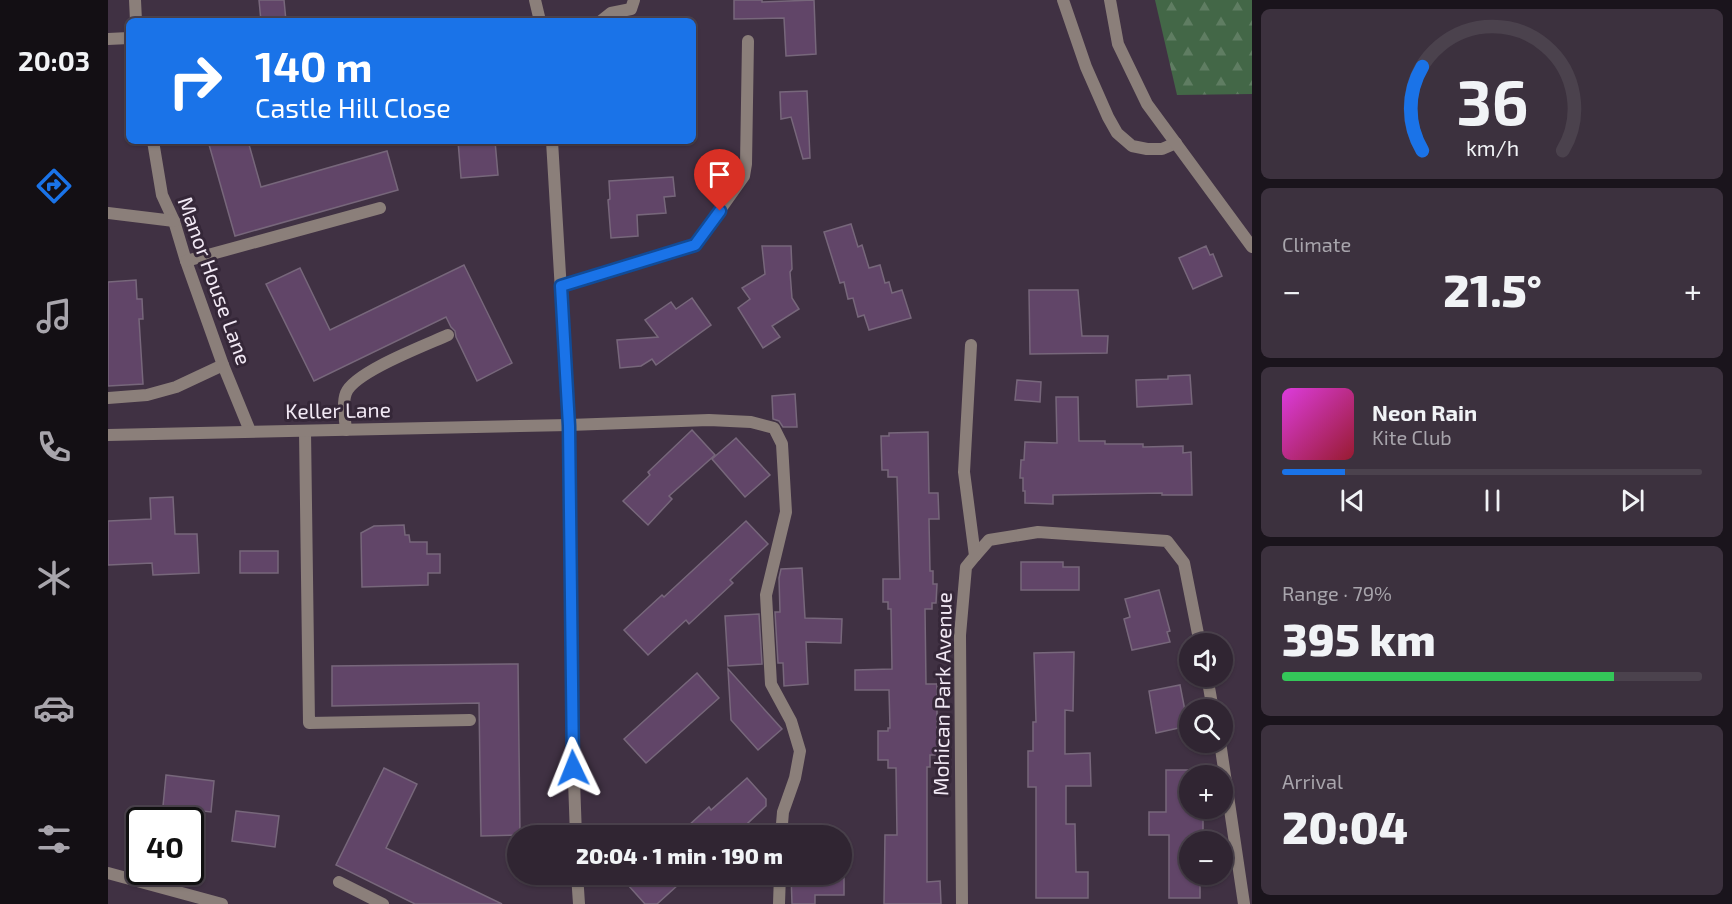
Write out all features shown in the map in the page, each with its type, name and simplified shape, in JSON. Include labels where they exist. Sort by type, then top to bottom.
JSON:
[{"type":"street","points":[[135,0],[136,18]]},
{"type":"street","points":[[535,0],[539,18]]},
{"type":"street","points":[[605,18],[611,13],[631,9],[634,0]]},
{"type":"street","points":[[1063,0],[1086,67],[1117,133],[1132,146],[1148,149],[1162,149],[1176,142]]},
{"type":"street","points":[[1110,0],[1118,44],[1147,104],[1252,247]]},
{"type":"street","points":[[108,39],[126,38]]},
{"type":"street","points":[[561,286],[695,245],[744,176],[748,41]]},
{"type":"street","name":"Manor House Lane","points":[[154,144],[162,195],[174,220],[223,365],[250,431]]},
{"type":"street","points":[[552,144],[569,426],[572,724],[576,825]]},
{"type":"street","points":[[186,261],[380,208]]},
{"type":"street","points":[[108,213],[174,220]]},
{"type":"street","points":[[346,430],[345,394],[349,387],[363,375],[447,335]]},
{"type":"street","name":"Mohican Park Avenue","points":[[962,904],[960,635],[966,567],[975,556],[964,472],[970,345]]},
{"type":"street","points":[[108,398],[147,395],[176,387],[223,365]]},
{"type":"street","name":"Keller Lane","points":[[108,435],[569,426],[709,420],[751,422],[774,428],[782,444],[786,512],[766,595],[767,638],[771,684],[791,721],[800,751],[795,778],[783,812],[782,825]]},
{"type":"street","points":[[305,431],[309,723],[470,720]]},
{"type":"street","points":[[975,556],[989,540],[1038,532],[1167,542],[1184,563],[1198,633]]},
{"type":"street","points":[[1222,753],[1244,904]]},
{"type":"street","points":[[108,873],[222,904]]},
{"type":"street","points":[[339,882],[383,904]]},
{"type":"street","points":[[578,885],[579,904]]},
{"type":"street","points":[[779,904],[780,885]]},
{"type":"green space","points":[[1155,0],[1252,0],[1252,94],[1177,95]]},
{"type":"building","points":[[259,0],[284,0],[286,18],[261,18]]},
{"type":"building","points":[[734,0],[762,0],[762,2],[814,0],[816,54],[786,56],[784,18],[734,19]]},
{"type":"building","points":[[807,91],[810,158],[803,159],[791,117],[781,119],[780,92]]},
{"type":"building","points":[[209,144],[249,144],[261,187],[387,151],[398,190],[235,236]]},
{"type":"building","points":[[458,144],[495,144],[498,175],[461,178]]},
{"type":"building","points":[[673,177],[675,196],[664,197],[666,213],[637,215],[638,236],[611,238],[609,181]]},
{"type":"building","points":[[851,224],[858,247],[862,245],[869,268],[880,265],[885,283],[889,282],[892,293],[902,290],[911,318],[869,330],[864,315],[858,317],[853,298],[848,299],[844,282],[840,283],[824,232]]},
{"type":"building","points":[[762,246],[791,246],[792,298],[799,309],[772,326],[780,337],[763,348],[738,308],[750,299],[742,288],[765,274]]},
{"type":"building","points":[[1206,246],[1210,255],[1213,254],[1222,276],[1193,289],[1179,258]]},
{"type":"building","points":[[464,265],[512,363],[477,381],[455,331],[446,317],[314,381],[266,284],[300,268],[330,330]]},
{"type":"building","points":[[136,280],[137,299],[142,299],[143,319],[139,319],[143,384],[108,386],[108,282]]},
{"type":"building","points":[[1029,290],[1078,290],[1082,336],[1108,336],[1107,353],[1030,354]]},
{"type":"building","points":[[692,298],[711,325],[656,365],[652,359],[641,366],[620,368],[617,340],[658,337],[645,320],[671,302],[676,309]]},
{"type":"building","points":[[1190,375],[1192,404],[1137,407],[1136,380],[1168,379],[1168,376]]},
{"type":"building","points":[[1017,380],[1041,382],[1040,402],[1015,400]]},
{"type":"building","points":[[795,394],[797,427],[783,427],[779,421],[773,419],[772,396]]},
{"type":"building","points":[[1056,397],[1078,397],[1079,441],[1143,444],[1143,447],[1183,446],[1183,453],[1191,452],[1192,495],[1162,495],[1162,493],[1053,495],[1053,504],[1025,503],[1023,478],[1020,478],[1025,442],[1057,443]]},
{"type":"building","points":[[692,430],[715,455],[669,496],[672,499],[648,525],[623,501],[650,475],[648,472]]},
{"type":"building","points":[[928,432],[929,493],[938,493],[939,519],[929,519],[930,571],[933,571],[933,584],[937,584],[936,603],[932,603],[932,609],[925,609],[926,684],[937,684],[937,755],[930,755],[930,767],[927,767],[927,882],[940,881],[941,904],[884,904],[885,835],[897,835],[896,768],[888,768],[888,760],[878,760],[878,731],[888,731],[890,728],[889,690],[855,690],[855,670],[892,669],[891,609],[888,609],[888,602],[883,602],[883,579],[900,579],[897,477],[888,477],[888,470],[882,470],[881,436],[889,436],[889,433]]},
{"type":"building","points":[[736,438],[770,475],[745,497],[712,459]]},
{"type":"building","points":[[173,497],[175,534],[197,534],[199,573],[153,575],[152,563],[108,565],[108,521],[151,519],[150,498]]},
{"type":"building","points":[[746,521],[768,544],[730,580],[733,583],[689,624],[686,620],[648,655],[624,630],[662,595],[664,597]]},
{"type":"building","points":[[404,525],[405,535],[409,535],[410,542],[427,542],[427,554],[440,554],[440,573],[428,573],[428,585],[362,587],[361,533],[374,526]]},
{"type":"building","points":[[240,551],[278,551],[278,573],[240,573]]},
{"type":"building","points":[[1021,562],[1063,562],[1063,567],[1079,567],[1079,590],[1021,590]]},
{"type":"building","points":[[802,568],[805,618],[842,619],[841,643],[806,642],[808,684],[784,686],[783,663],[778,663],[775,612],[780,612],[779,578],[781,569]]},
{"type":"building","points":[[1159,590],[1170,631],[1167,632],[1170,642],[1132,650],[1124,619],[1130,617],[1125,599]]},
{"type":"building","points":[[759,614],[762,664],[728,666],[725,616]]},
{"type":"building","points":[[1074,652],[1073,711],[1065,710],[1065,754],[1090,753],[1091,786],[1066,786],[1066,824],[1075,824],[1076,872],[1088,872],[1088,898],[1036,898],[1036,787],[1028,787],[1028,751],[1033,751],[1033,722],[1036,722],[1034,653]]},
{"type":"building","points":[[518,664],[520,825],[507,825],[507,835],[481,836],[479,703],[332,706],[332,666]]},
{"type":"building","points":[[728,669],[782,729],[758,750],[731,720]]},
{"type":"building","points":[[697,673],[719,698],[646,763],[624,739]]},
{"type":"building","points":[[1179,685],[1183,699],[1179,699],[1179,728],[1156,733],[1149,691]]},
{"type":"building","points":[[384,768],[417,784],[386,848],[502,904],[415,904],[336,865]]},
{"type":"building","points":[[1166,770],[1179,770],[1179,819],[1203,819],[1203,831],[1179,831],[1179,885],[1200,885],[1200,898],[1169,898],[1169,835],[1149,835],[1149,812],[1166,812]]},
{"type":"building","points":[[166,775],[214,781],[211,812],[204,811],[204,807],[163,806]]},
{"type":"building","points":[[747,778],[766,799],[766,806],[746,825],[689,825],[709,807],[711,810]]},
{"type":"building","points":[[236,811],[279,816],[275,847],[232,841]]},
{"type":"building","points":[[628,885],[678,885],[657,904],[645,904]]},
{"type":"building","points":[[791,885],[844,885],[844,895],[815,895],[815,904],[792,904]]},
{"type":"route","points":[[573,768],[569,426],[561,286],[695,245],[720,211]]}]
